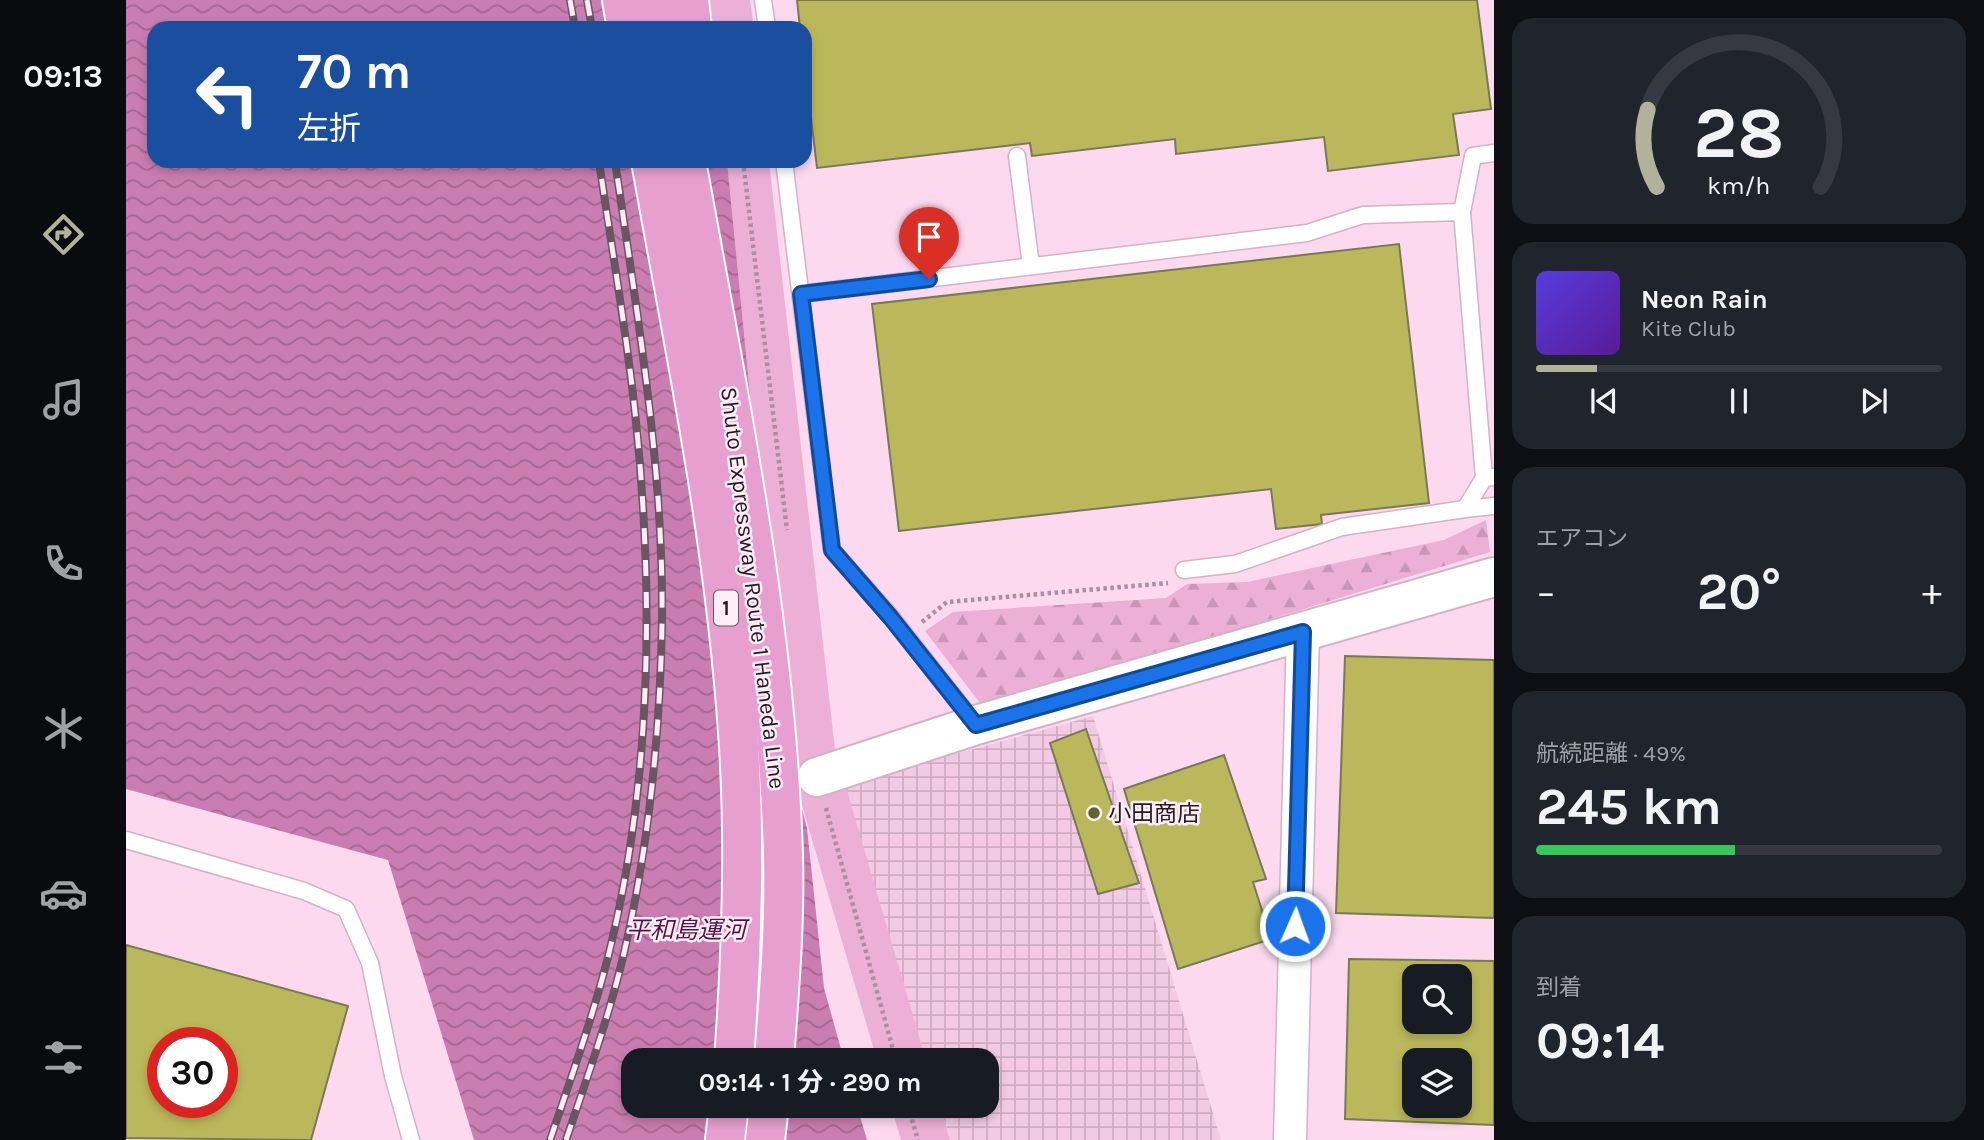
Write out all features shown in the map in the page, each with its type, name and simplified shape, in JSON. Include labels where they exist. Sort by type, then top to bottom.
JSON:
[{"type":"highway","points":[[622,0],[626,21]]},
{"type":"highway","points":[[656,0],[660,21]]},
{"type":"highway","points":[[689,0],[691,21]]},
{"type":"highway","name":"Shuto Expressway Route 1 Haneda Line","points":[[652,168],[699,423],[727,617],[738,732],[743,857],[741,970],[735,1048]]},
{"type":"highway","name":"Shuto Expressway Route 1 Haneda Line","points":[[687,168],[736,425],[775,734],[780,814],[781,971],[775,1048]]},
{"type":"highway","points":[[711,168],[736,425]]},
{"type":"highway","points":[[725,1140],[728,1118]]},
{"type":"highway","points":[[765,1140],[768,1118]]},
{"type":"street","points":[[817,777],[976,725],[1494,576]]},
{"type":"street","points":[[1290,1140],[1303,632]]},
{"type":"lane","points":[[763,0],[766,21]]},
{"type":"lane","points":[[1465,509],[1489,478],[1462,212],[1473,156],[1494,153]]},
{"type":"lane","points":[[1017,156],[1031,266]]},
{"type":"lane","points":[[785,168],[832,550],[905,635],[976,725]]},
{"type":"lane","points":[[801,294],[1307,233],[1363,215],[1462,212]]},
{"type":"lane","points":[[1184,570],[1236,564],[1342,527],[1494,506]]},
{"type":"lane","points":[[126,840],[303,891],[346,909],[370,963],[393,1076],[411,1140]]},
{"type":"path","points":[[744,168],[789,544]]},
{"type":"path","points":[[905,635],[947,602],[1165,584],[1184,570]]},
{"type":"path","points":[[817,777],[893,1048]]},
{"type":"path","points":[[912,1118],[918,1140]]},
{"type":"shaded area","points":[[1093,716],[1221,1140],[950,1140],[944,1118],[999,1118],[999,1048],[922,1048],[843,785]]},
{"type":"green space","points":[[708,0],[750,0],[753,21],[710,21]]},
{"type":"green space","points":[[728,168],[770,168],[835,750],[922,1048],[873,1048],[793,775],[770,597]]},
{"type":"green space","points":[[1486,520],[1490,552],[983,707],[925,631],[953,612],[1166,598],[1187,584],[1247,582],[1444,540]]},
{"type":"green space","points":[[895,1118],[944,1118],[950,1140],[901,1140]]},
{"type":"water","name":"平和島運河","points":[[126,0],[708,0],[710,21],[147,21],[147,168],[728,168],[770,597],[793,775],[807,828],[824,988],[841,1048],[621,1048],[621,1118],[861,1118],[867,1140],[474,1140],[388,860],[126,789]]},
{"type":"building","points":[[797,0],[1477,0],[1491,109],[1453,114],[1459,155],[1328,171],[1324,137],[1176,154],[1175,139],[1032,156],[1030,143],[817,168],[812,126],[812,21],[799,21]]},
{"type":"building","points":[[1399,244],[1429,503],[1321,515],[1322,524],[1276,529],[1271,489],[899,531],[872,304]]},
{"type":"building","points":[[1345,656],[1494,660],[1494,918],[1336,913]]},
{"type":"building","name":"小田商店","points":[[1086,729],[1139,883],[1098,894],[1050,743]]},
{"type":"building","points":[[1224,755],[1266,879],[1253,882],[1271,939],[1178,969],[1124,789]]},
{"type":"building","points":[[126,945],[348,1006],[311,1140],[126,1138]]},
{"type":"building","points":[[1349,959],[1494,961],[1494,1125],[1345,1119]]},
{"type":"railway","points":[[570,0],[574,21]]},
{"type":"railway","points":[[587,0],[591,21]]},
{"type":"railway","points":[[550,1140],[596,1000],[623,887],[634,820],[645,684],[645,547],[641,479],[627,349],[600,168]]},
{"type":"railway","points":[[566,1140],[612,1000],[633,912],[652,789],[661,665],[661,565],[654,449],[616,168]]},
{"type":"place","name":"小田商店","points":[[1094,813]]},
{"type":"route","points":[[929,279],[801,294],[832,550],[891,618],[976,725],[1303,632],[1295,926]]}]
